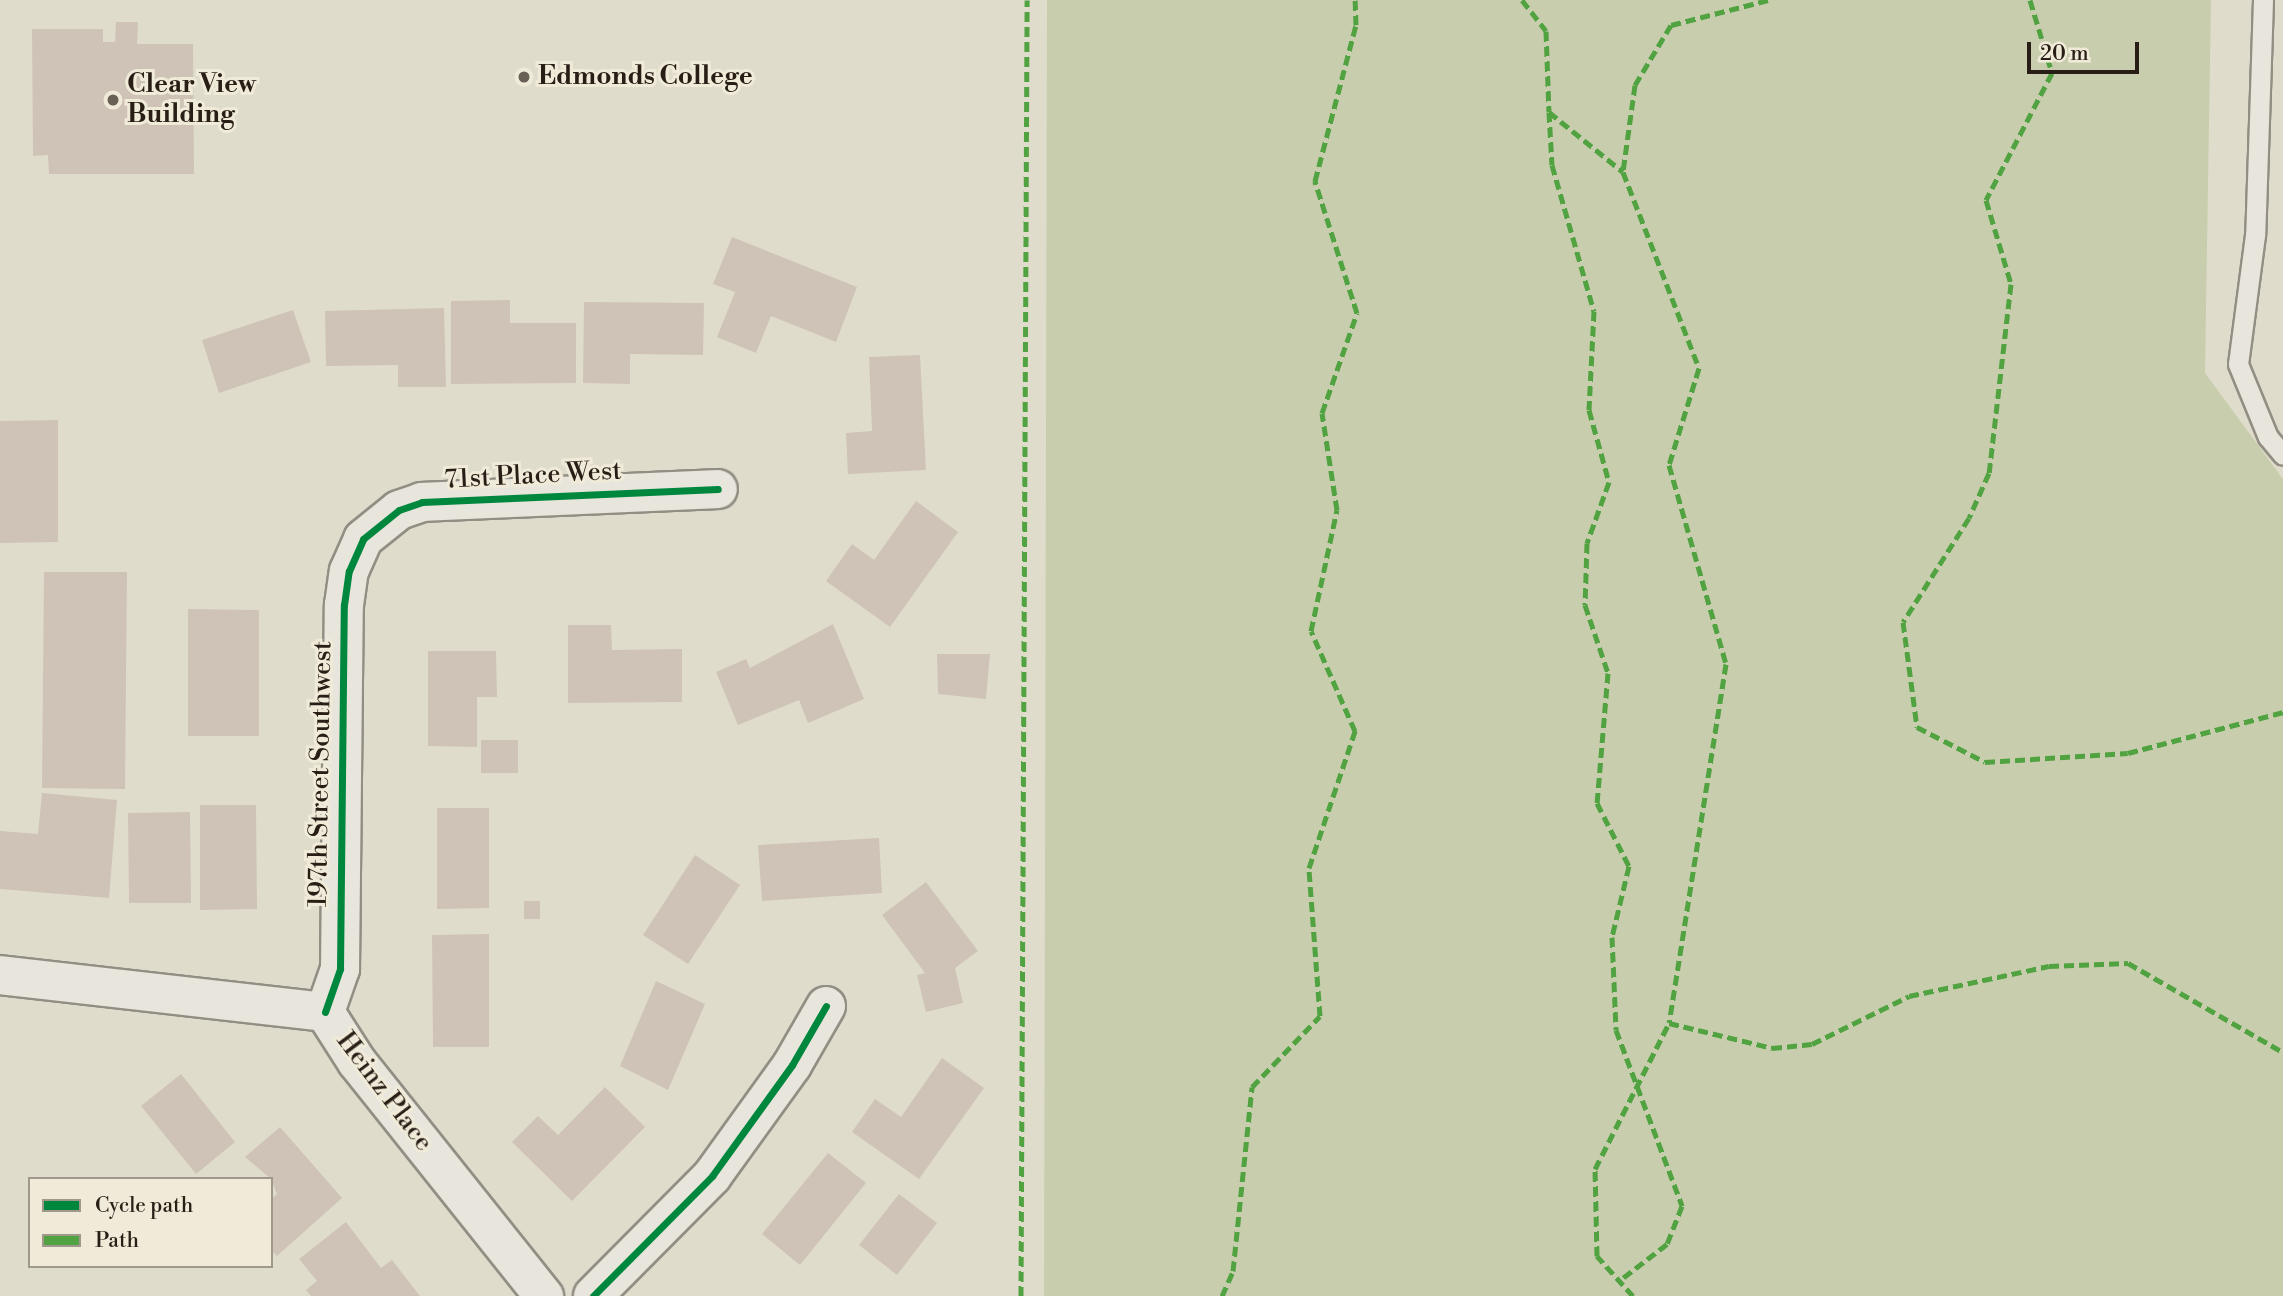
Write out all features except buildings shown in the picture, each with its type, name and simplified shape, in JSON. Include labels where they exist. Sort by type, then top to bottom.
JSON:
[{"type":"street","name":"71st Place West","points":[[363,539],[399,510],[422,502],[718,489]]},
{"type":"street","name":"197th Street Southwest","points":[[325,1012],[340,969],[344,596],[363,539]]},
{"type":"street","name":"Heinz Place","points":[[0,975],[325,1012],[357,1062],[544,1296]]},
{"type":"street","points":[[593,1296],[712,1176],[779,1086],[826,1006]]},
{"type":"lane","points":[[2263,0],[2255,235],[2238,364],[2268,437],[2283,455]]},
{"type":"green space","points":[[1047,0],[2211,0],[2205,373],[2283,479],[2283,1296],[1044,1296]]},
{"type":"marked path","points":[[1021,1296],[1027,0]]},
{"type":"marked path","points":[[1222,1296],[1233,1271],[1252,1087],[1320,1016],[1309,868],[1355,731],[1311,631],[1337,510],[1322,413],[1357,313],[1315,181],[1356,25],[1355,0]]},
{"type":"marked path","points":[[1522,0],[1546,31],[1549,112],[1623,172]]},
{"type":"marked path","points":[[1768,0],[1671,25],[1635,85],[1623,172],[1699,368],[1669,465],[1726,664],[1669,1023],[1772,1048],[1812,1044],[1909,996],[2049,966],[2128,963],[2283,1052]]},
{"type":"marked path","points":[[2030,0],[2052,73],[1986,200],[2011,284],[1989,473],[1969,518],[1903,622],[1917,727],[1985,762],[2128,753],[2283,712]]},
{"type":"marked path","points":[[1549,112],[1552,165],[1594,311],[1589,410],[1609,482],[1587,543],[1585,605],[1608,673],[1597,803],[1629,866],[1612,937],[1616,1030],[1682,1206],[1667,1244],[1619,1281]]},
{"type":"marked path","points":[[1633,1296],[1597,1256],[1595,1169],[1669,1023]]},
{"type":"cycle path","points":[[325,1012],[340,969],[344,605],[349,571],[363,539],[399,510],[422,502],[718,489]]},
{"type":"cycle path","points":[[593,1296],[712,1176],[792,1065],[826,1006]]},
{"type":"place","name":"Edmonds College","points":[[524,77]]},
{"type":"place","name":"Clear View Building","points":[[113,100]]}]
